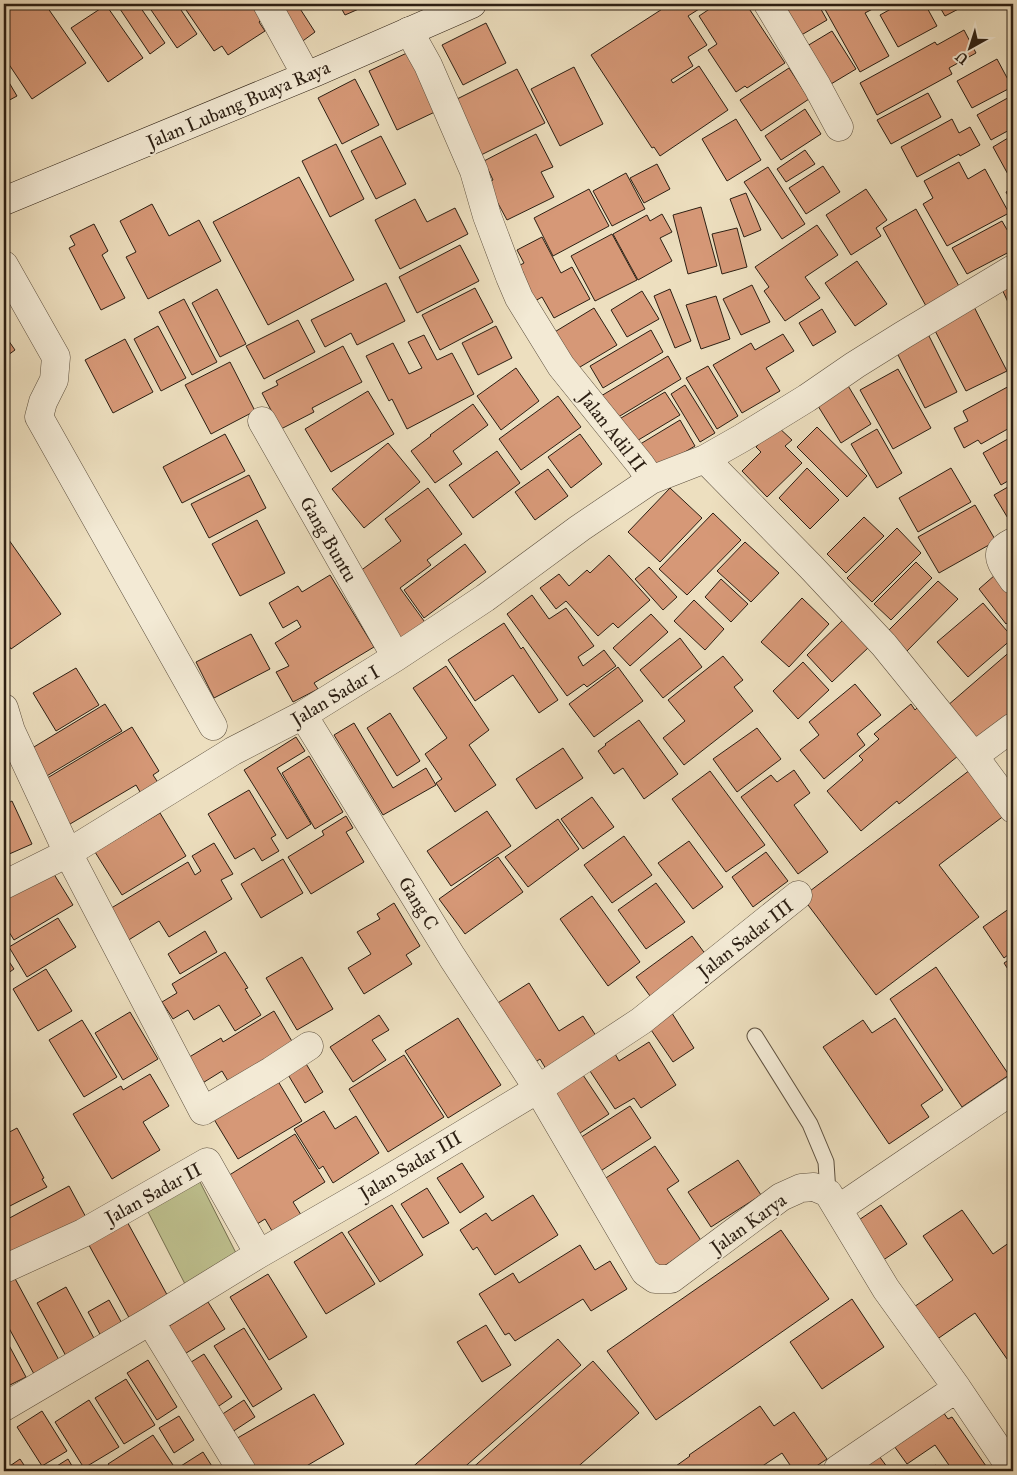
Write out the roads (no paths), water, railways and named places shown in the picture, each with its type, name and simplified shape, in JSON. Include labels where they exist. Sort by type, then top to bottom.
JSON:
[{"type":"street","points":[[266,4],[306,75]]},
{"type":"street","name":"Jalan Lubang Buaya Raya","points":[[4,201],[472,4]]},
{"type":"street","points":[[768,4],[839,127]]},
{"type":"street","name":"Jalan Adil II","points":[[409,31],[428,66],[474,171],[510,277],[520,298],[561,366],[651,480],[705,459],[799,403],[946,308],[1013,269]]},
{"type":"street","points":[[4,265],[56,358],[54,380],[43,402],[39,417],[214,726]]},
{"type":"street","name":"Gang Buntu","points":[[262,421],[396,657]]},
{"type":"street","points":[[705,459],[884,645],[974,756],[1013,809]]},
{"type":"street","name":"Jalan Sadar I","points":[[4,885],[68,853],[233,751],[304,715],[485,598],[580,528],[651,480]]},
{"type":"street","points":[[1013,542],[1001,550],[1000,559],[1013,580]]},
{"type":"street","points":[[4,708],[11,731],[68,853],[203,1111],[272,1071],[309,1046]]},
{"type":"street","name":"Gang C","points":[[304,715],[452,957],[538,1089]]},
{"type":"street","points":[[974,756],[1013,727]]},
{"type":"street","name":"Jalan Sadar III","points":[[4,1407],[538,1089],[642,1021],[798,896]]},
{"type":"street","name":"Jalan Karya","points":[[538,1089],[645,1272],[655,1279],[671,1279],[780,1198],[801,1188],[814,1187],[833,1201]]},
{"type":"street","points":[[1013,1090],[833,1201],[886,1289],[957,1388],[1013,1471]]},
{"type":"street","name":"Jalan Sadar II","points":[[4,1269],[83,1233],[207,1162],[259,1254]]},
{"type":"street","points":[[150,1321],[242,1471]]},
{"type":"street","points":[[838,1469],[957,1388]]},
{"type":"lane","points":[[755,1036],[810,1124],[826,1162],[833,1201]]}]
